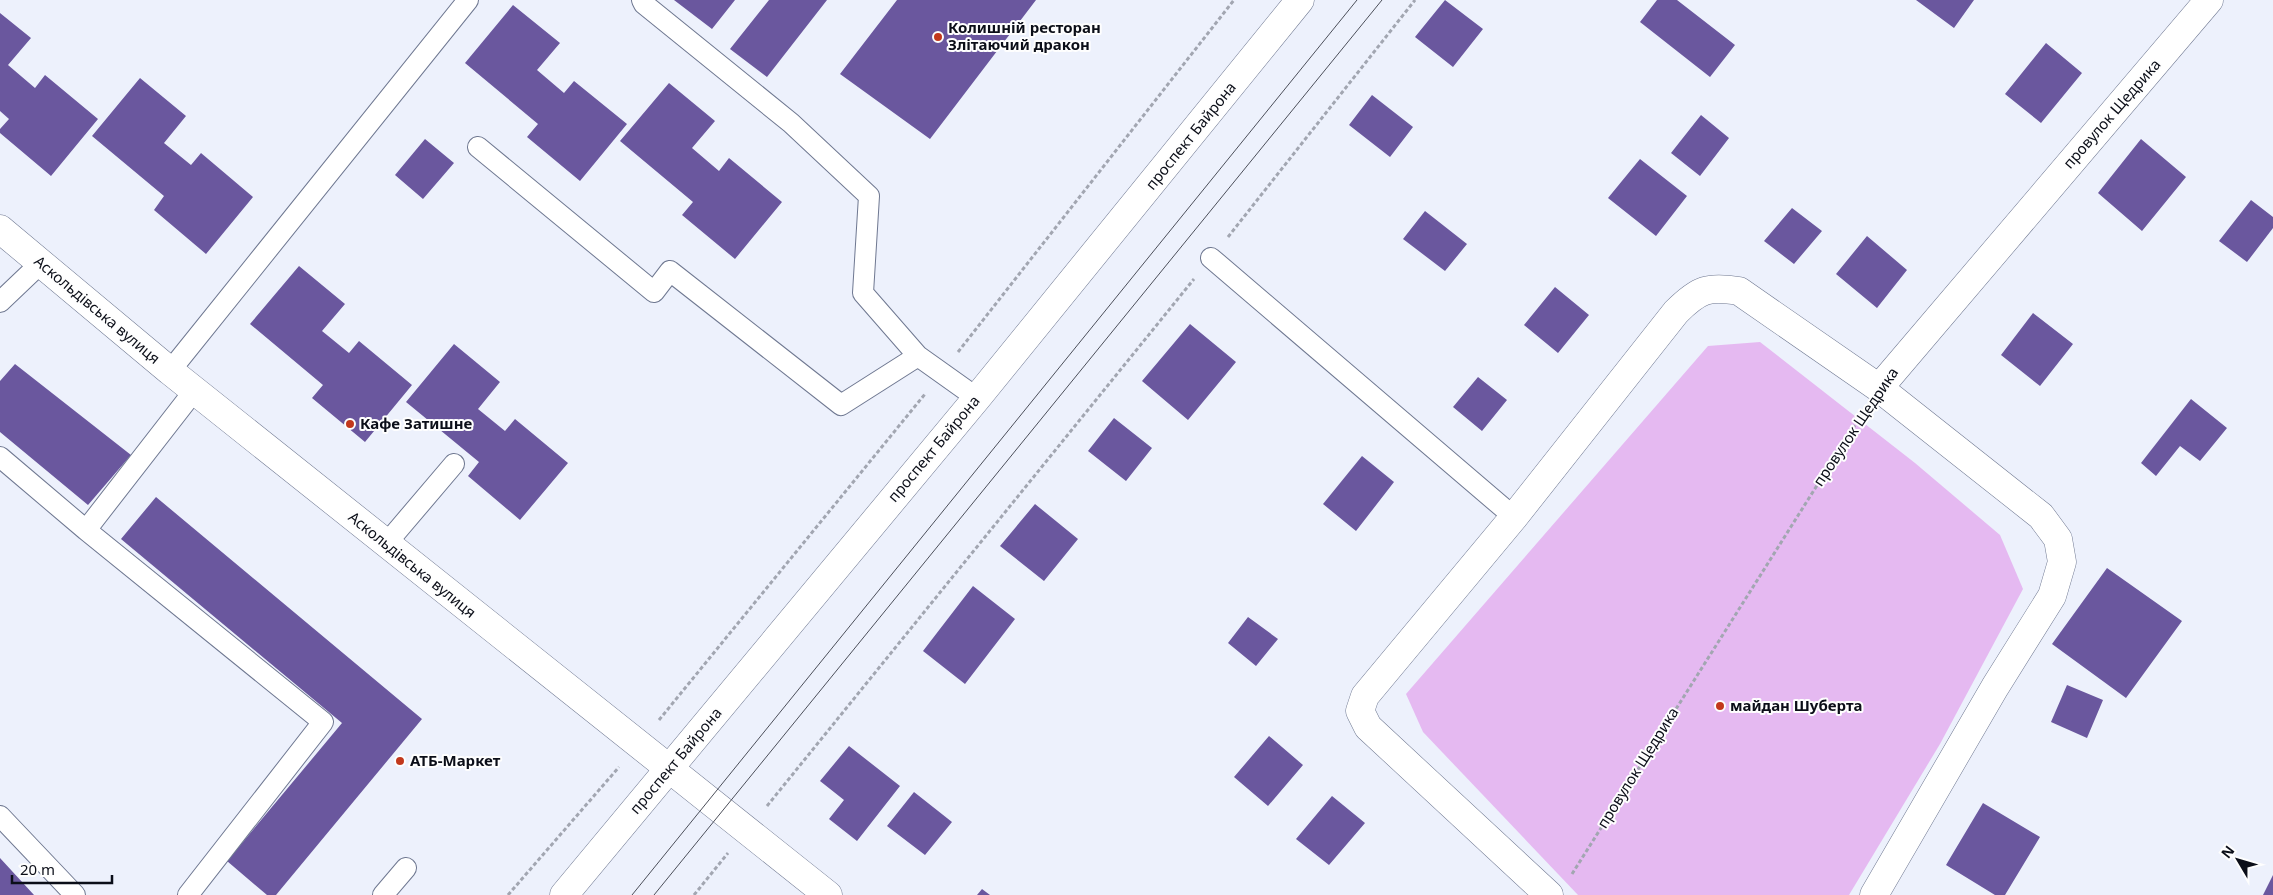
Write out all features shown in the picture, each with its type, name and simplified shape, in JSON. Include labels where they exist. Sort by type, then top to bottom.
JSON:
[{"type":"street","name":"проспект Байрона","points":[[564,895],[977,398],[1300,0]]},
{"type":"street","name":"провулок Щедрика","points":[[1879,388],[2209,0]]},
{"type":"street","name":"Аскольдівська вулиця","points":[[0,229],[42,262],[170,372],[828,895]]},
{"type":"street","points":[[1559,887],[1368,727],[1360,711],[1365,696],[1514,517],[1676,312],[1692,295],[1716,288],[1740,291],[1879,388],[2041,516],[2058,539],[2062,562],[2052,596],[1994,687],[1874,895]]},
{"type":"lane","points":[[170,372],[468,0]]},
{"type":"lane","points":[[642,0],[644,4],[791,123],[869,196],[863,293],[918,356],[977,398]]},
{"type":"lane","points":[[478,147],[654,292],[670,271],[842,405],[918,356]]},
{"type":"lane","points":[[1211,258],[1514,517]]},
{"type":"lane","points":[[0,302],[42,262]]},
{"type":"lane","points":[[86,530],[194,390]]},
{"type":"lane","points":[[0,458],[323,722],[188,895]]},
{"type":"lane","points":[[386,544],[454,464]]},
{"type":"lane","points":[[0,816],[75,895]]},
{"type":"lane","points":[[383,895],[406,868]]},
{"type":"path","points":[[508,895],[639,745],[942,372],[1234,0]]},
{"type":"path","points":[[694,895],[1211,258],[1415,0]]},
{"type":"path","name":"провулок Щедрика","points":[[1559,887],[1879,388]]},
{"type":"shaded area","points":[[1760,342],[1915,463],[2000,535],[2023,589],[1940,744],[1849,895],[1578,895],[1423,732],[1406,694],[1708,346]]},
{"type":"building","points":[[674,0],[735,0],[712,29]]},
{"type":"building","points":[[769,0],[827,0],[767,77],[730,49]]},
{"type":"building","name":"Колишній ресторан Злітаючий дракон","points":[[897,0],[1036,0],[930,139],[840,74]]},
{"type":"building","points":[[1445,0],[1483,29],[1453,67],[1415,37]]},
{"type":"building","points":[[1657,0],[1677,0],[1735,45],[1710,77],[1640,22]]},
{"type":"building","points":[[1916,0],[1974,0],[1954,28]]},
{"type":"building","points":[[513,5],[560,43],[537,70],[564,93],[574,81],[627,124],[580,181],[527,137],[538,124],[465,63]]},
{"type":"building","points":[[0,13],[31,38],[8,65],[35,88],[45,75],[98,119],[51,176],[0,133],[0,129],[9,119],[0,111]]},
{"type":"building","points":[[2046,43],[2082,73],[2041,123],[2005,94]]},
{"type":"building","points":[[140,78],[186,116],[164,143],[191,165],[201,153],[253,197],[206,254],[154,210],[164,196],[92,136]]},
{"type":"building","points":[[669,83],[715,121],[692,148],[719,171],[729,158],[782,202],[735,259],[682,215],[693,202],[620,141]]},
{"type":"building","points":[[1372,95],[1413,127],[1390,157],[1349,125]]},
{"type":"building","points":[[1701,115],[1729,138],[1700,176],[1671,153]]},
{"type":"building","points":[[425,139],[454,163],[423,199],[395,175]]},
{"type":"building","points":[[2141,139],[2186,177],[2142,231],[2098,193]]},
{"type":"building","points":[[1640,159],[1687,196],[1656,236],[1608,198]]},
{"type":"building","points":[[2251,200],[2273,217],[2273,228],[2247,262],[2219,241]]},
{"type":"building","points":[[1792,208],[1822,231],[1794,264],[1764,241]]},
{"type":"building","points":[[1425,211],[1467,244],[1445,271],[1403,239]]},
{"type":"building","points":[[1867,236],[1907,270],[1877,308],[1836,274]]},
{"type":"building","points":[[299,266],[345,304],[322,331],[349,353],[359,341],[412,385],[365,442],[312,398],[323,385],[250,324]]},
{"type":"building","points":[[1555,287],[1589,315],[1558,353],[1524,325]]},
{"type":"building","points":[[2033,313],[2073,344],[2040,386],[2001,355]]},
{"type":"building","points":[[1190,324],[1236,362],[1188,420],[1142,381]]},
{"type":"building","points":[[454,344],[500,382],[478,409],[505,431],[515,419],[568,463],[520,520],[468,476],[479,462],[406,402]]},
{"type":"building","points":[[15,364],[131,455],[88,505],[0,432],[0,381]]},
{"type":"building","points":[[1478,377],[1507,400],[1482,431],[1453,407]]},
{"type":"building","points":[[2191,399],[2227,428],[2200,461],[2180,446],[2156,476],[2141,463]]},
{"type":"building","points":[[1114,418],[1152,448],[1126,481],[1088,451]]},
{"type":"building","points":[[1362,456],[1394,482],[1356,531],[1323,504]]},
{"type":"building","points":[[156,497],[422,719],[276,895],[267,895],[227,861],[342,723],[121,539]]},
{"type":"building","points":[[1035,504],[1078,539],[1044,581],[1000,546]]},
{"type":"building","points":[[2107,568],[2182,621],[2126,698],[2052,644]]},
{"type":"building","points":[[973,586],[1015,619],[965,684],[923,651]]},
{"type":"building","points":[[1248,617],[1278,639],[1256,666],[1228,643]]},
{"type":"building","points":[[2067,685],[2103,700],[2087,738],[2051,722]]},
{"type":"building","points":[[1269,736],[1303,765],[1268,806],[1234,777]]},
{"type":"building","points":[[849,746],[900,786],[857,841],[829,819],[844,800],[820,781]]},
{"type":"building","points":[[914,792],[952,822],[925,855],[887,826]]},
{"type":"building","points":[[1332,796],[1365,823],[1329,865],[1296,839]]},
{"type":"building","points":[[1983,803],[2040,837],[2005,895],[1995,895],[1946,865]]},
{"type":"building","points":[[0,858],[34,895],[0,895]]},
{"type":"building","points":[[2273,875],[2273,895],[2263,895]]},
{"type":"building","points":[[982,889],[990,895],[977,895]]},
{"type":"tram line","points":[[632,895],[1357,0]]},
{"type":"tram line","points":[[654,895],[1382,0]]},
{"type":"place","name":"Колишній ресторан Злітаючий дракон","points":[[938,37]]},
{"type":"place","name":"Кафе Затишне","points":[[350,424]]},
{"type":"place","name":"майдан Шуберта","points":[[1720,706]]},
{"type":"place","name":"АТБ-Маркет","points":[[400,761]]}]
